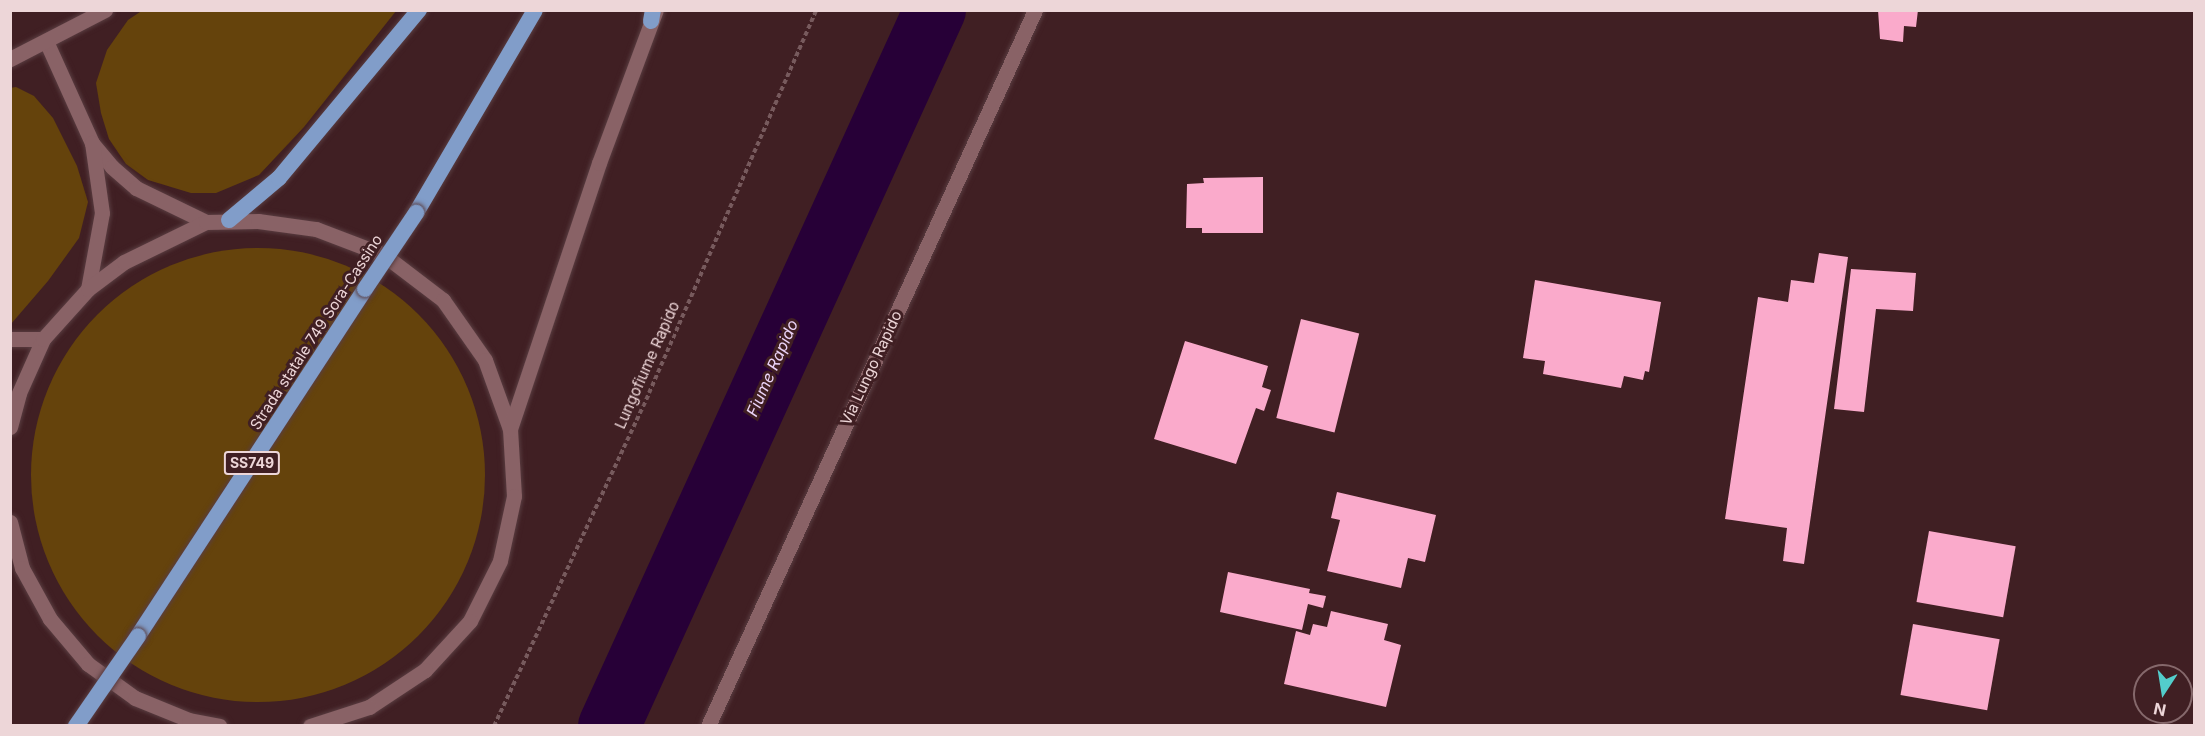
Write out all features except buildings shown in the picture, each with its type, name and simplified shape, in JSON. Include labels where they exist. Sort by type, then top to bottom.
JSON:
[{"type":"highway","points":[[230,220],[279,178],[419,10]]},
{"type":"highway","name":"Strada statale 749 Sora-Cassino","points":[[76,726],[416,213],[534,10]]},
{"type":"street","points":[[10,58],[105,10]]},
{"type":"street","name":"Via Lungo Rapido","points":[[708,726],[1035,10]]},
{"type":"street","points":[[510,429],[653,14]]},
{"type":"street","points":[[46,41],[92,143],[102,213],[88,289]]},
{"type":"street","points":[[92,143],[136,188],[206,222]]},
{"type":"street","points":[[10,427],[19,393],[44,339],[88,289],[124,262],[206,222],[230,220],[316,229],[384,255],[443,300],[485,360],[510,429],[514,496],[500,561],[470,621],[425,670],[369,707],[310,726]]},
{"type":"street","points":[[10,339],[44,339]]},
{"type":"street","points":[[10,522],[22,568],[50,619],[88,664],[135,698],[189,720],[219,726]]},
{"type":"path","name":"Lungofiume Rapido","points":[[495,726],[649,393],[816,10]]},
{"type":"shaded area","points":[[143,10],[396,11],[304,127],[259,175],[216,193],[191,193],[148,180],[126,164],[109,139],[101,113],[96,83],[107,50],[128,20]]},
{"type":"shaded area","points":[[16,87],[34,96],[53,118],[77,166],[88,202],[79,238],[48,281],[11,324],[10,88]]},
{"type":"shaded area","points":[[258,248],[302,252],[345,265],[384,286],[418,315],[447,349],[468,388],[481,431],[485,475],[481,519],[468,562],[447,601],[418,635],[384,664],[345,685],[302,698],[258,702],[214,698],[171,685],[132,664],[98,635],[69,601],[48,562],[35,519],[31,475],[35,431],[48,388],[69,349],[98,315],[132,286],[171,265],[214,252]]},
{"type":"waterway","name":"Fiume Rapido","points":[[609,726],[935,10]]}]
